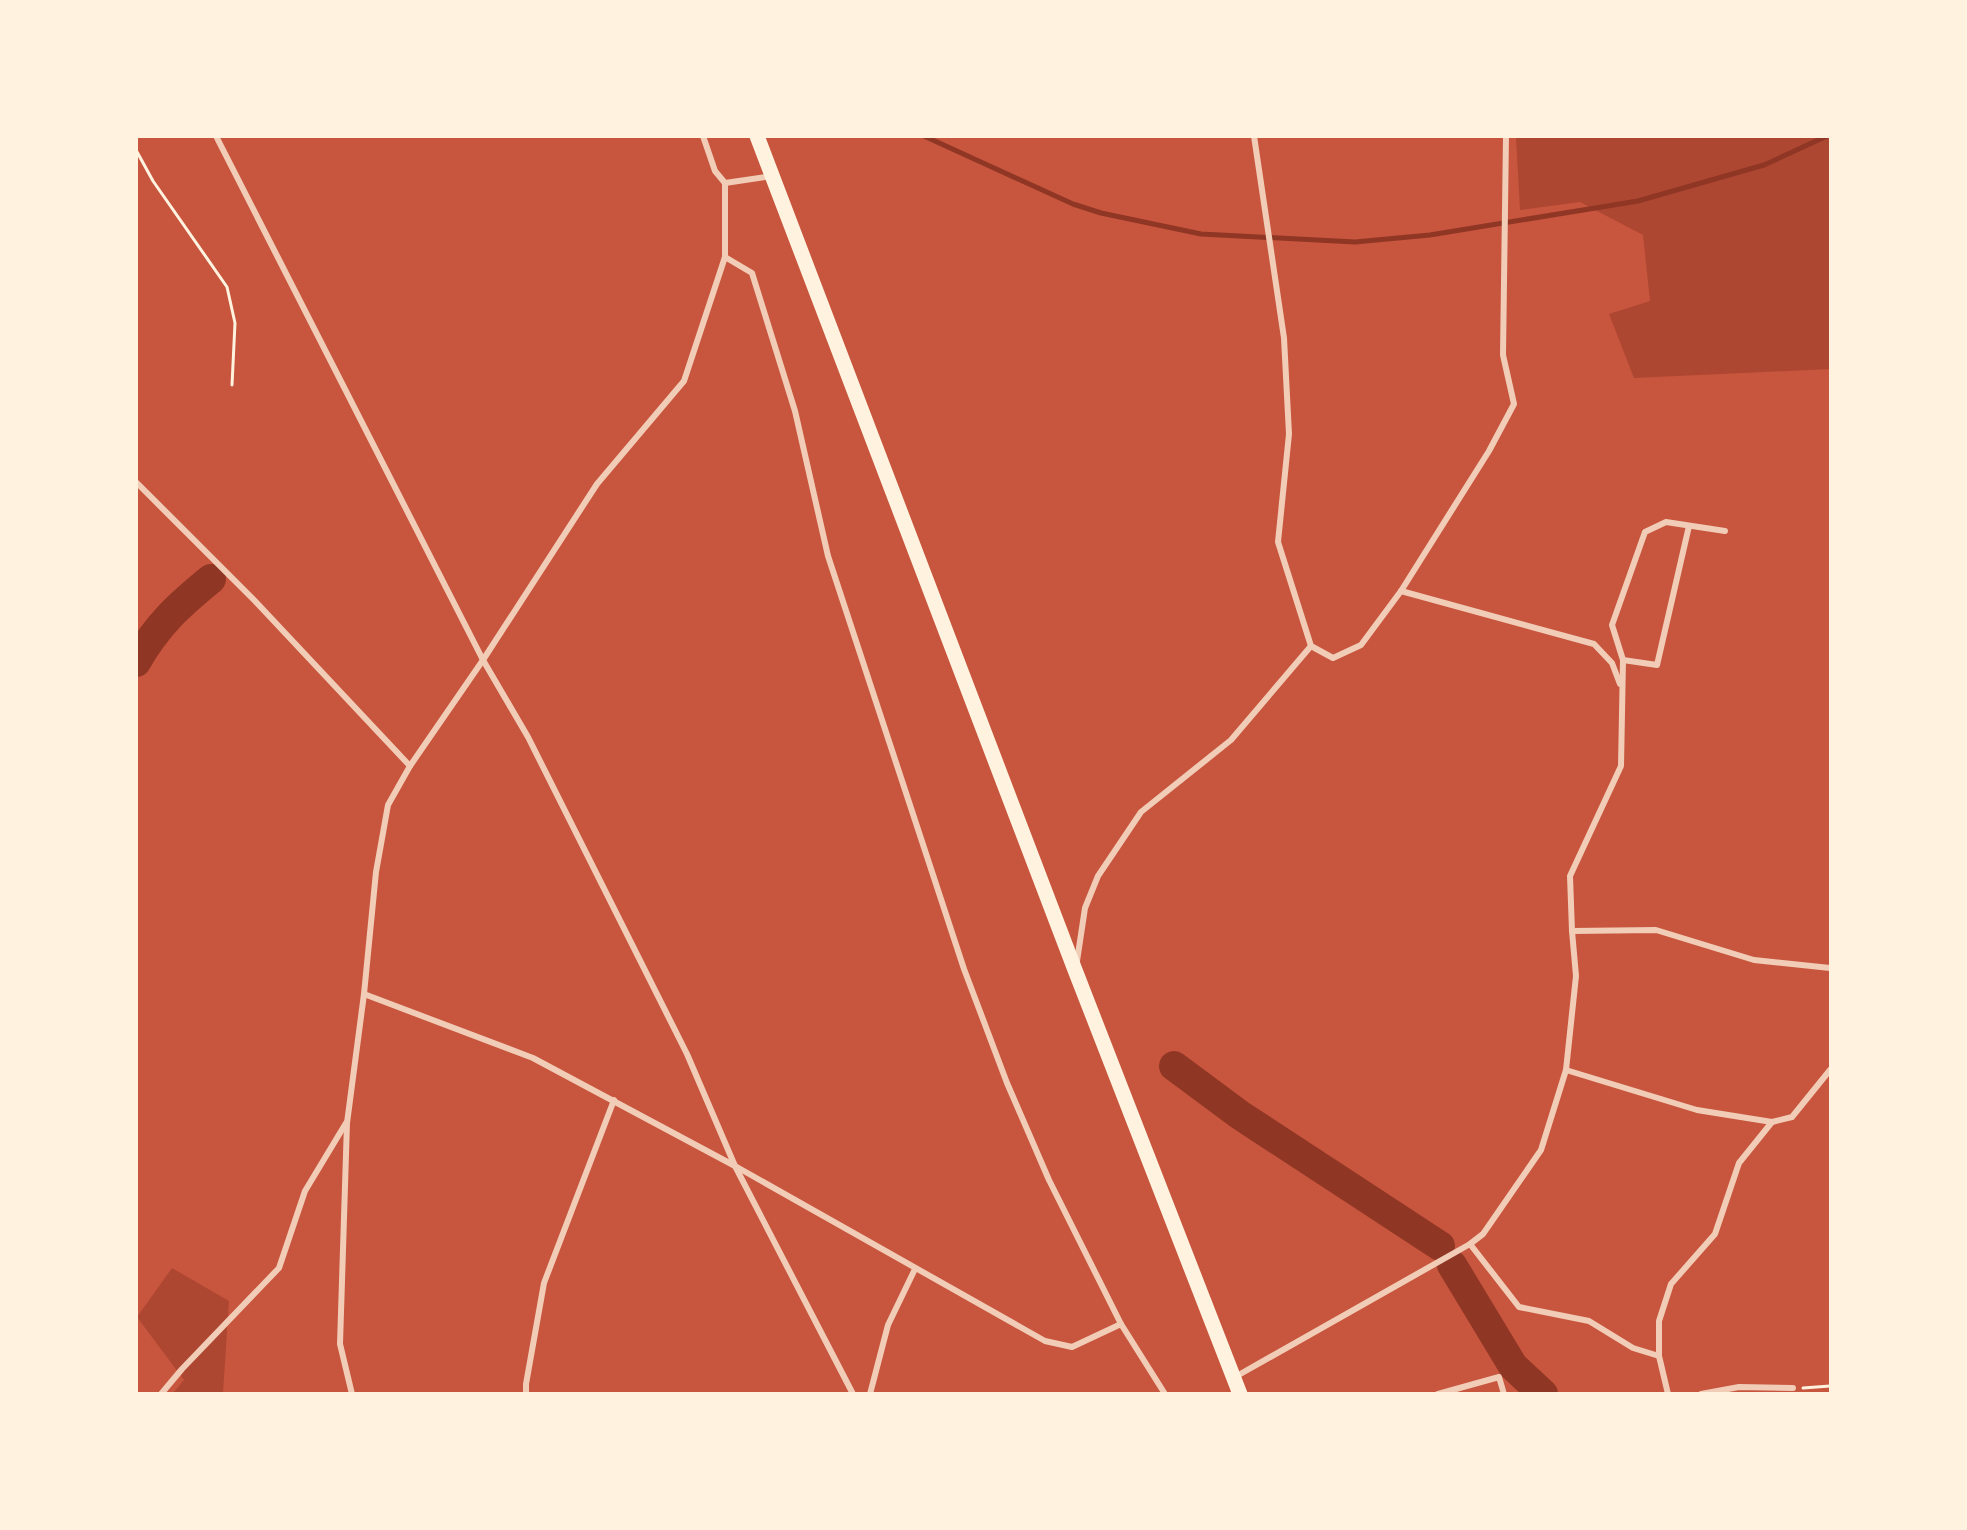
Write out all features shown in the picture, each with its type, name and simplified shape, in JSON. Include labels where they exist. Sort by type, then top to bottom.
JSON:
[{"type":"main road","points":[[757,136],[1075,970],[1240,1394]]},
{"type":"street","points":[[216,136],[483,660],[528,737],[682,1044],[735,1166],[853,1394]]},
{"type":"street","points":[[352,1394],[340,1344],[346,1123],[364,994],[376,872],[388,805],[410,766],[483,660],[597,484],[684,381],[725,257],[725,183],[715,171],[704,136]]},
{"type":"street","points":[[1254,136],[1285,350],[1289,434],[1278,542],[1311,646],[1334,658],[1361,645],[1401,591],[1489,451],[1514,404],[1503,355],[1506,136]]},
{"type":"street","points":[[725,183],[772,176]]},
{"type":"street","points":[[725,257],[752,273],[795,411],[828,556],[964,969],[1007,1083],[1044,1169],[1121,1324],[1165,1394]]},
{"type":"street","points":[[136,482],[255,601],[410,766]]},
{"type":"street","points":[[1234,1378],[1470,1244],[1483,1234],[1541,1150],[1566,1070],[1576,976],[1570,876],[1621,766],[1623,660],[1612,625],[1645,532],[1666,522],[1725,531]]},
{"type":"street","points":[[1623,660],[1657,666],[1689,526]]},
{"type":"street","points":[[1401,591],[1594,644],[1612,663],[1622,690]]},
{"type":"street","points":[[1075,970],[1085,908],[1098,876],[1141,812],[1231,740],[1311,646]]},
{"type":"street","points":[[1572,931],[1656,930],[1754,960],[1830,968]]},
{"type":"street","points":[[364,994],[533,1058],[735,1166],[1045,1341],[1072,1347],[1121,1324]]},
{"type":"street","points":[[1566,1070],[1696,1110],[1772,1122],[1792,1117],[1830,1070]]},
{"type":"street","points":[[526,1394],[544,1283],[614,1100]]},
{"type":"street","points":[[1668,1394],[1659,1356],[1659,1321],[1671,1284],[1715,1234],[1739,1163],[1772,1122]]},
{"type":"street","points":[[161,1394],[279,1268],[305,1191],[346,1123]]},
{"type":"street","points":[[1470,1244],[1519,1307],[1589,1321],[1633,1348],[1659,1356]]},
{"type":"street","points":[[870,1394],[888,1325],[915,1269]]},
{"type":"street","points":[[1438,1394],[1499,1377],[1504,1394]]},
{"type":"street","points":[[1701,1394],[1739,1387],[1792,1388]]},
{"type":"path","points":[[136,150],[153,181],[226,287],[235,323],[232,385]]},
{"type":"path","points":[[1792,1388],[1830,1386]]},
{"type":"shaded area","points":[[1516,137],[1830,137],[1830,369],[1634,378],[1609,314],[1650,301],[1643,235],[1580,202],[1520,210]]},
{"type":"shaded area","points":[[172,1268],[229,1301],[223,1393],[173,1393],[184,1380],[137,1317]]},
{"type":"waterway","points":[[924,136],[1073,204],[1101,213],[1201,234],[1355,242],[1430,235],[1638,201],[1764,165],[1827,136]]},
{"type":"waterway","points":[[136,662],[169,616],[211,579]]},
{"type":"waterway","points":[[1174,1066],[1240,1115],[1440,1246]]},
{"type":"waterway","points":[[1452,1265],[1513,1366],[1543,1394]]}]
